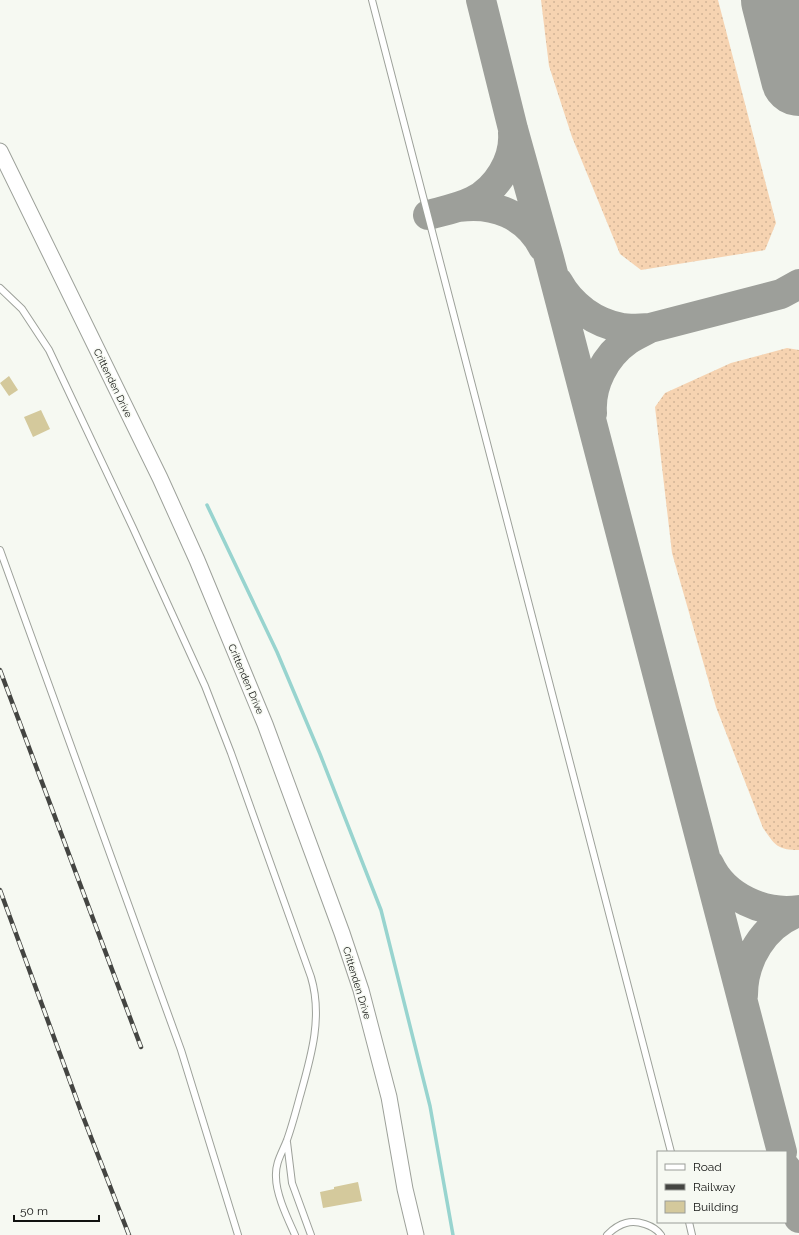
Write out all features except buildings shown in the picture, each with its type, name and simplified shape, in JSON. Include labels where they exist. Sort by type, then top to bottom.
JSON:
[{"type":"street","name":"Crittenden Drive","points":[[0,151],[160,478],[265,724],[342,933],[361,990],[389,1097],[405,1189],[416,1235]]},
{"type":"lane","points":[[372,0],[671,1151]]},
{"type":"lane","points":[[0,288],[22,309],[49,350],[205,686],[231,753],[311,977],[314,988],[316,1028],[312,1057],[286,1141],[276,1167],[277,1188],[295,1235]]},
{"type":"lane","points":[[0,550],[181,1050],[238,1235]]},
{"type":"lane","points":[[286,1141],[292,1183],[311,1235]]},
{"type":"lane","points":[[607,1235],[615,1228],[626,1223],[638,1222],[649,1226],[661,1235]]},
{"type":"lane","points":[[689,1223],[692,1235]]},
{"type":"shaded area","points":[[541,0],[718,0],[776,223],[765,250],[641,270],[620,254],[572,137],[549,66]]},
{"type":"shaded area","points":[[787,348],[799,350],[799,850],[781,848],[771,839],[763,828],[716,707],[672,553],[655,407],[665,393],[731,363]]},
{"type":"waterway","points":[[207,505],[277,652],[320,754],[381,910],[430,1106],[453,1235]]},
{"type":"taxiway","points":[[481,0],[513,129],[549,258],[782,1151]]},
{"type":"taxiway","points":[[789,0],[799,33]]},
{"type":"taxiway","points":[[428,215],[473,201],[490,189],[503,173],[508,163],[513,143],[513,133]]},
{"type":"taxiway","points":[[459,207],[484,207],[508,213],[528,227],[543,247]]},
{"type":"taxiway","points":[[558,282],[570,299],[593,318],[612,326],[622,328],[650,328],[628,340],[612,354],[596,382],[592,402],[592,413]]},
{"type":"taxiway","points":[[650,328],[781,294],[799,284]]},
{"type":"taxiway","points":[[709,864],[724,886],[746,901],[772,910],[799,910]]},
{"type":"taxiway","points":[[743,995],[747,969],[751,957],[758,945],[775,925],[799,912]]},
{"type":"taxiway","points":[[787,1172],[799,1218]]},
{"type":"runway","points":[[779,0],[799,78]]},
{"type":"railway","points":[[0,670],[141,1047]]},
{"type":"railway","points":[[0,890],[82,1114],[129,1235]]}]
